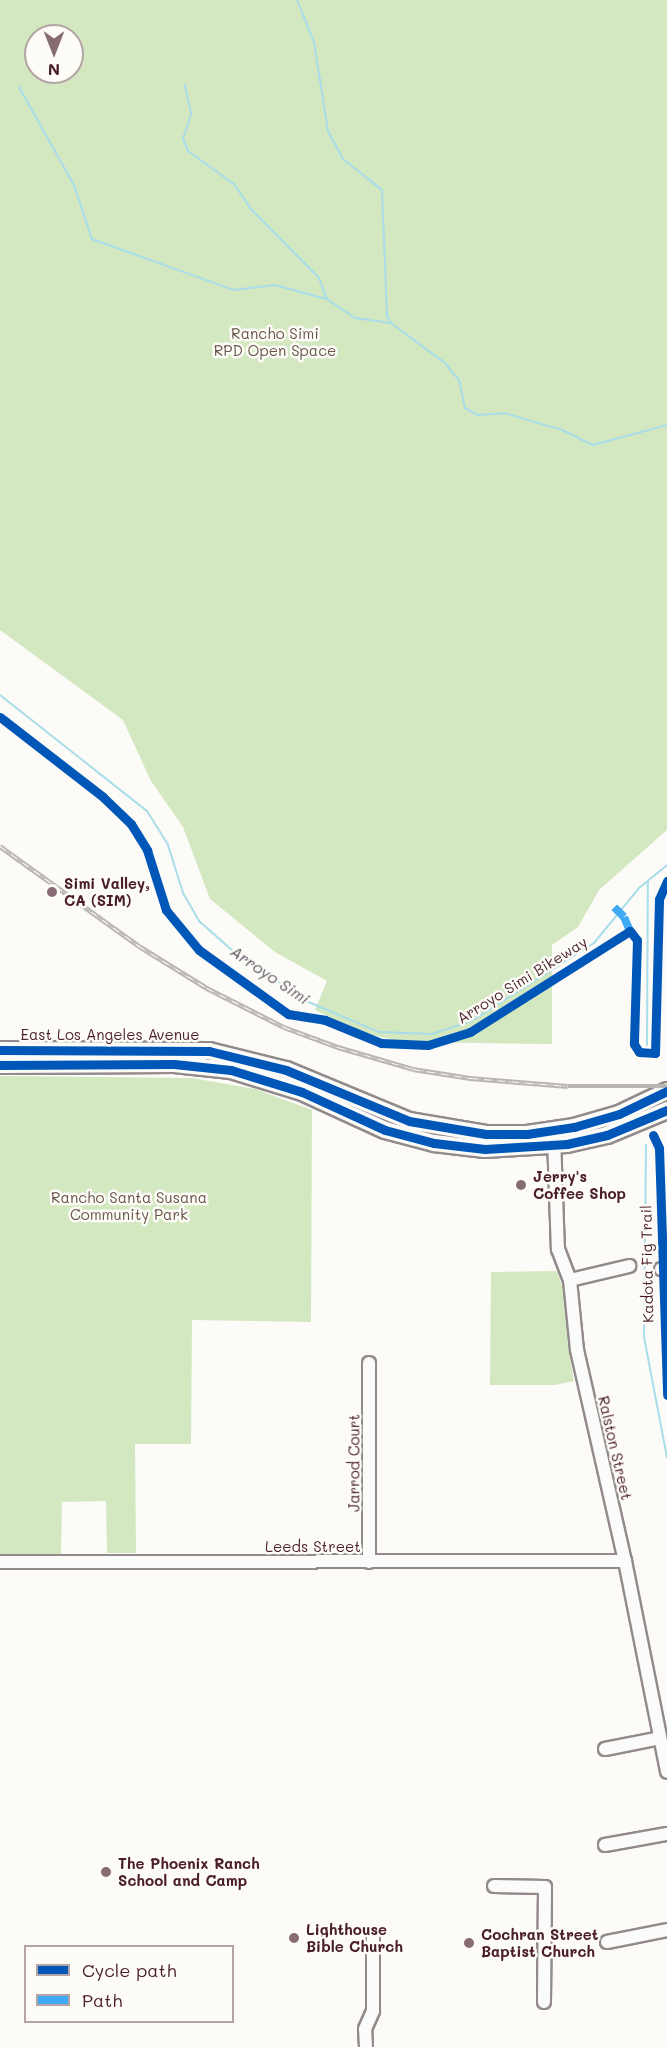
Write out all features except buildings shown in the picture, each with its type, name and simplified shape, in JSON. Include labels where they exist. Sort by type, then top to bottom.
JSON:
[{"type":"main road","name":"East Los Angeles Avenue","points":[[0,1050],[209,1051],[286,1070],[379,1111],[431,1127],[486,1134],[555,1138],[619,1114],[667,1091]]},
{"type":"main road","name":"East Los Angeles Avenue","points":[[0,1065],[213,1066],[280,1083],[374,1125],[410,1137],[485,1149],[555,1138],[606,1135],[667,1110]]},
{"type":"street","name":"Ralston Street","points":[[555,1138],[556,1235],[570,1280],[577,1350],[625,1561],[667,1772]]},
{"type":"street","points":[[570,1280],[629,1266]]},
{"type":"street","name":"Jarrod Court","points":[[369,1364],[369,1562]]},
{"type":"street","name":"Leeds Street","points":[[0,1562],[625,1561]]},
{"type":"street","points":[[605,1749],[660,1738]]},
{"type":"street","points":[[605,1845],[667,1834]]},
{"type":"street","points":[[494,1886],[545,1887],[544,2002]]},
{"type":"street","points":[[607,1942],[667,1930]]},
{"type":"street","points":[[366,2047],[365,2029],[373,2011],[373,1937]]},
{"type":"green space","name":"Rancho Simi RPD Open Space","points":[[0,0],[667,0],[667,830],[599,890],[578,927],[552,945],[552,1044],[403,1042],[360,1032],[315,1010],[327,981],[275,952],[210,899],[183,827],[151,781],[123,720],[0,630]]},
{"type":"green space","name":"Rancho Santa Susana Community Park","points":[[0,1076],[192,1078],[255,1089],[312,1110],[311,1322],[192,1320],[191,1444],[135,1444],[136,1553],[107,1553],[106,1501],[62,1502],[61,1554],[0,1554]]},
{"type":"green space","points":[[557,1271],[566,1298],[568,1347],[574,1381],[555,1385],[490,1385],[491,1272]]},
{"type":"waterway","points":[[297,0],[314,42],[328,131],[343,159],[382,190],[387,316],[391,323]]},
{"type":"waterway","points":[[185,85],[191,114],[183,139],[188,151],[234,184],[251,209],[319,278],[327,299],[355,318],[391,323],[445,363],[459,380],[465,408],[478,415],[504,413],[562,430],[593,445],[667,425]]},
{"type":"waterway","points":[[19,87],[74,185],[92,239],[234,290],[275,285],[326,299]]},
{"type":"waterway","name":"Arroyo Simi","points":[[0,695],[147,811],[168,845],[183,893],[199,921],[233,951],[306,1001],[379,1032],[432,1034],[470,1022],[594,943],[639,888],[667,865]]},
{"type":"waterway","points":[[647,1045],[648,881]]},
{"type":"waterway","points":[[646,1145],[644,1337],[667,1458]]},
{"type":"railway","points":[[0,846],[139,946],[207,988],[284,1027],[338,1047],[413,1069],[470,1078],[568,1086],[667,1086]]},
{"type":"marked path","points":[[614,907],[624,917],[630,931]]},
{"type":"cycle path","name":"Arroyo Simi Bikeway","points":[[0,717],[103,797],[131,824],[147,850],[166,910],[199,950],[288,1014],[325,1020],[381,1043],[428,1045],[470,1032],[630,931],[637,940],[634,1044],[639,1052],[655,1053],[659,899],[667,881]]},
{"type":"cycle path","points":[[0,1050],[209,1051],[286,1070],[409,1121],[486,1134],[527,1134],[574,1127],[619,1114],[667,1091]]},
{"type":"cycle path","points":[[0,1065],[174,1064],[231,1070],[302,1092],[385,1130],[434,1143],[485,1149],[567,1144],[607,1135],[667,1110]]},
{"type":"cycle path","name":"Kadota Fig Trail","points":[[653,1135],[659,1148],[667,1395]]},
{"type":"place","name":"Simi Valley, CA (SIM)","points":[[52,892]]},
{"type":"place","name":"Jerry's Coffee Shop","points":[[521,1185]]},
{"type":"place","name":"The Phoenix Ranch School and Camp","points":[[106,1872]]},
{"type":"place","name":"Lighthouse Bible Church","points":[[294,1938]]},
{"type":"place","name":"Cochran Street Baptist Church","points":[[469,1943]]}]
